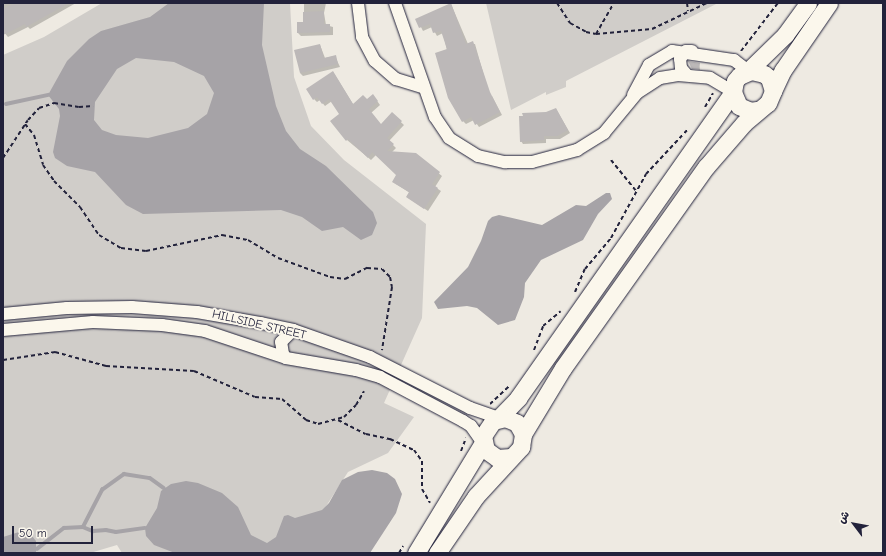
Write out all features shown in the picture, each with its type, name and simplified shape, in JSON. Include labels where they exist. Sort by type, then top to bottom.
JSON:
[{"type":"street","points":[[358,3],[362,37],[375,61],[396,79],[423,88]]},
{"type":"street","points":[[395,3],[423,88],[441,128],[458,146],[478,156],[512,162],[548,160],[577,150],[604,132],[644,87],[660,78],[687,75],[710,78],[726,87],[738,106],[744,109],[757,110]]},
{"type":"street","points":[[511,457],[497,458],[486,450],[483,443],[484,430],[499,418],[523,391],[726,87],[748,71],[785,35],[808,3]]},
{"type":"street","points":[[437,553],[476,496],[521,447],[523,434],[563,368],[628,275],[718,152],[757,110],[768,103],[783,70],[829,3]]},
{"type":"street","points":[[631,100],[643,73],[652,62],[672,51],[686,51],[714,58],[734,60],[748,71],[764,74],[769,78],[773,91]]},
{"type":"street","points":[[686,51],[680,64],[687,75]]},
{"type":"street","name":"HILLSIDE STREET","points":[[3,314],[73,308],[158,308],[229,316],[293,330],[383,363],[480,412],[499,418]]},
{"type":"street","name":"HILLSIDE STREET","points":[[3,330],[93,322],[162,325],[226,337],[286,358],[356,370],[380,377],[471,426],[483,443]]},
{"type":"street","points":[[286,358],[283,354],[281,342],[284,337],[293,330]]},
{"type":"street","points":[[499,418],[517,423],[523,434]]},
{"type":"street","points":[[411,547],[483,443]]},
{"type":"path","points":[[558,3],[570,23],[586,32],[596,34],[652,29],[671,22],[688,11],[707,3]]},
{"type":"path","points":[[596,34],[614,3]]},
{"type":"path","points":[[687,3],[688,11]]},
{"type":"path","points":[[734,60],[778,3]]},
{"type":"path","points":[[701,112],[726,87]]},
{"type":"path","points":[[3,158],[35,111],[48,104],[93,106]]},
{"type":"path","points":[[25,124],[34,135],[43,165],[54,181],[80,207],[99,235],[121,248],[146,251],[211,236],[227,236],[248,240],[278,258],[330,277],[345,279],[372,267],[382,270],[390,277],[392,287],[388,323],[381,353]]},
{"type":"path","points":[[572,297],[585,269],[611,238],[646,174],[693,124]]},
{"type":"path","points":[[611,160],[637,192]]},
{"type":"path","points":[[532,356],[543,326],[564,309]]},
{"type":"path","points":[[3,360],[55,352],[106,366],[194,371],[255,397],[282,399],[312,423],[325,424],[338,420],[350,412],[364,391]]},
{"type":"path","points":[[480,412],[512,383]]},
{"type":"path","points":[[338,420],[366,434],[390,439],[414,450],[422,461],[422,489],[431,504]]},
{"type":"path","points":[[460,455],[471,426]]},
{"type":"path","points":[[427,510],[435,499]]},
{"type":"path","points":[[399,553],[411,547]]},
{"type":"shaded area","points":[[102,3],[290,3],[294,77],[311,126],[344,160],[426,224],[422,318],[384,403],[414,417],[388,453],[348,472],[296,553],[122,553],[117,545],[90,553],[3,553],[3,55],[44,37]]},
{"type":"shaded area","points":[[169,3],[264,3],[262,45],[276,106],[286,131],[300,149],[326,166],[373,212],[377,223],[372,235],[361,240],[343,227],[322,231],[302,217],[281,210],[143,214],[126,205],[95,172],[67,166],[55,158],[53,152],[60,116],[59,109],[48,95],[67,61],[89,39],[101,31],[150,17]],"holes":[[[136,58],[174,62],[204,76],[214,93],[207,114],[188,128],[148,138],[116,135],[102,130],[94,120],[95,102],[117,69]]]},
{"type":"shaded area","points":[[486,3],[718,3],[566,81],[566,87],[546,95],[546,92],[511,110]]},
{"type":"shaded area","points":[[606,193],[610,193],[612,199],[598,214],[583,240],[541,260],[525,283],[524,297],[515,320],[498,325],[477,308],[467,306],[438,309],[434,302],[468,267],[481,241],[488,221],[492,217],[499,215],[542,225],[576,205],[586,206]]},
{"type":"shaded area","points":[[372,470],[387,473],[395,479],[402,494],[396,513],[370,553],[175,553],[154,545],[146,536],[145,528],[157,508],[161,491],[171,484],[186,481],[198,483],[222,493],[238,507],[251,535],[267,543],[276,537],[284,516],[288,515],[295,518],[322,510],[329,503],[342,480],[358,472]]},
{"type":"shaded area","points":[[19,532],[32,536],[36,541],[36,552],[3,553],[3,537]]},
{"type":"building","points":[[15,3],[69,3],[26,27],[25,24],[3,35],[3,9]]},
{"type":"building","points":[[451,3],[466,44],[473,41],[490,92],[500,112],[475,125],[471,117],[462,122],[448,98],[435,53],[447,49],[441,31],[433,33],[430,24],[419,28],[415,19]]},
{"type":"building","points":[[324,11],[324,24],[330,24],[330,32],[297,33],[297,22],[303,22],[303,12]]},
{"type":"building","points":[[320,44],[324,58],[336,55],[338,64],[300,73],[294,50]]},
{"type":"building","points":[[688,61],[700,63],[699,69],[692,69]]},
{"type":"building","points":[[333,71],[353,104],[363,95],[367,99],[373,94],[378,101],[369,109],[381,124],[392,112],[402,121],[387,138],[394,144],[387,151],[416,153],[440,172],[432,184],[438,188],[424,209],[406,197],[409,192],[392,182],[396,175],[372,152],[368,158],[348,139],[346,141],[330,121],[339,114],[329,99],[322,104],[317,97],[313,100],[306,89]]},
{"type":"building","points":[[556,108],[568,130],[557,136],[544,136],[544,140],[520,142],[519,116],[523,116],[522,113],[546,112]]},
{"type":"waterway","points":[[6,104],[48,95]]},
{"type":"waterway","points":[[37,549],[64,528],[83,527],[102,490],[124,474],[150,478],[164,488]]},
{"type":"waterway","points":[[83,527],[93,531],[106,530],[116,532],[145,528]]}]
